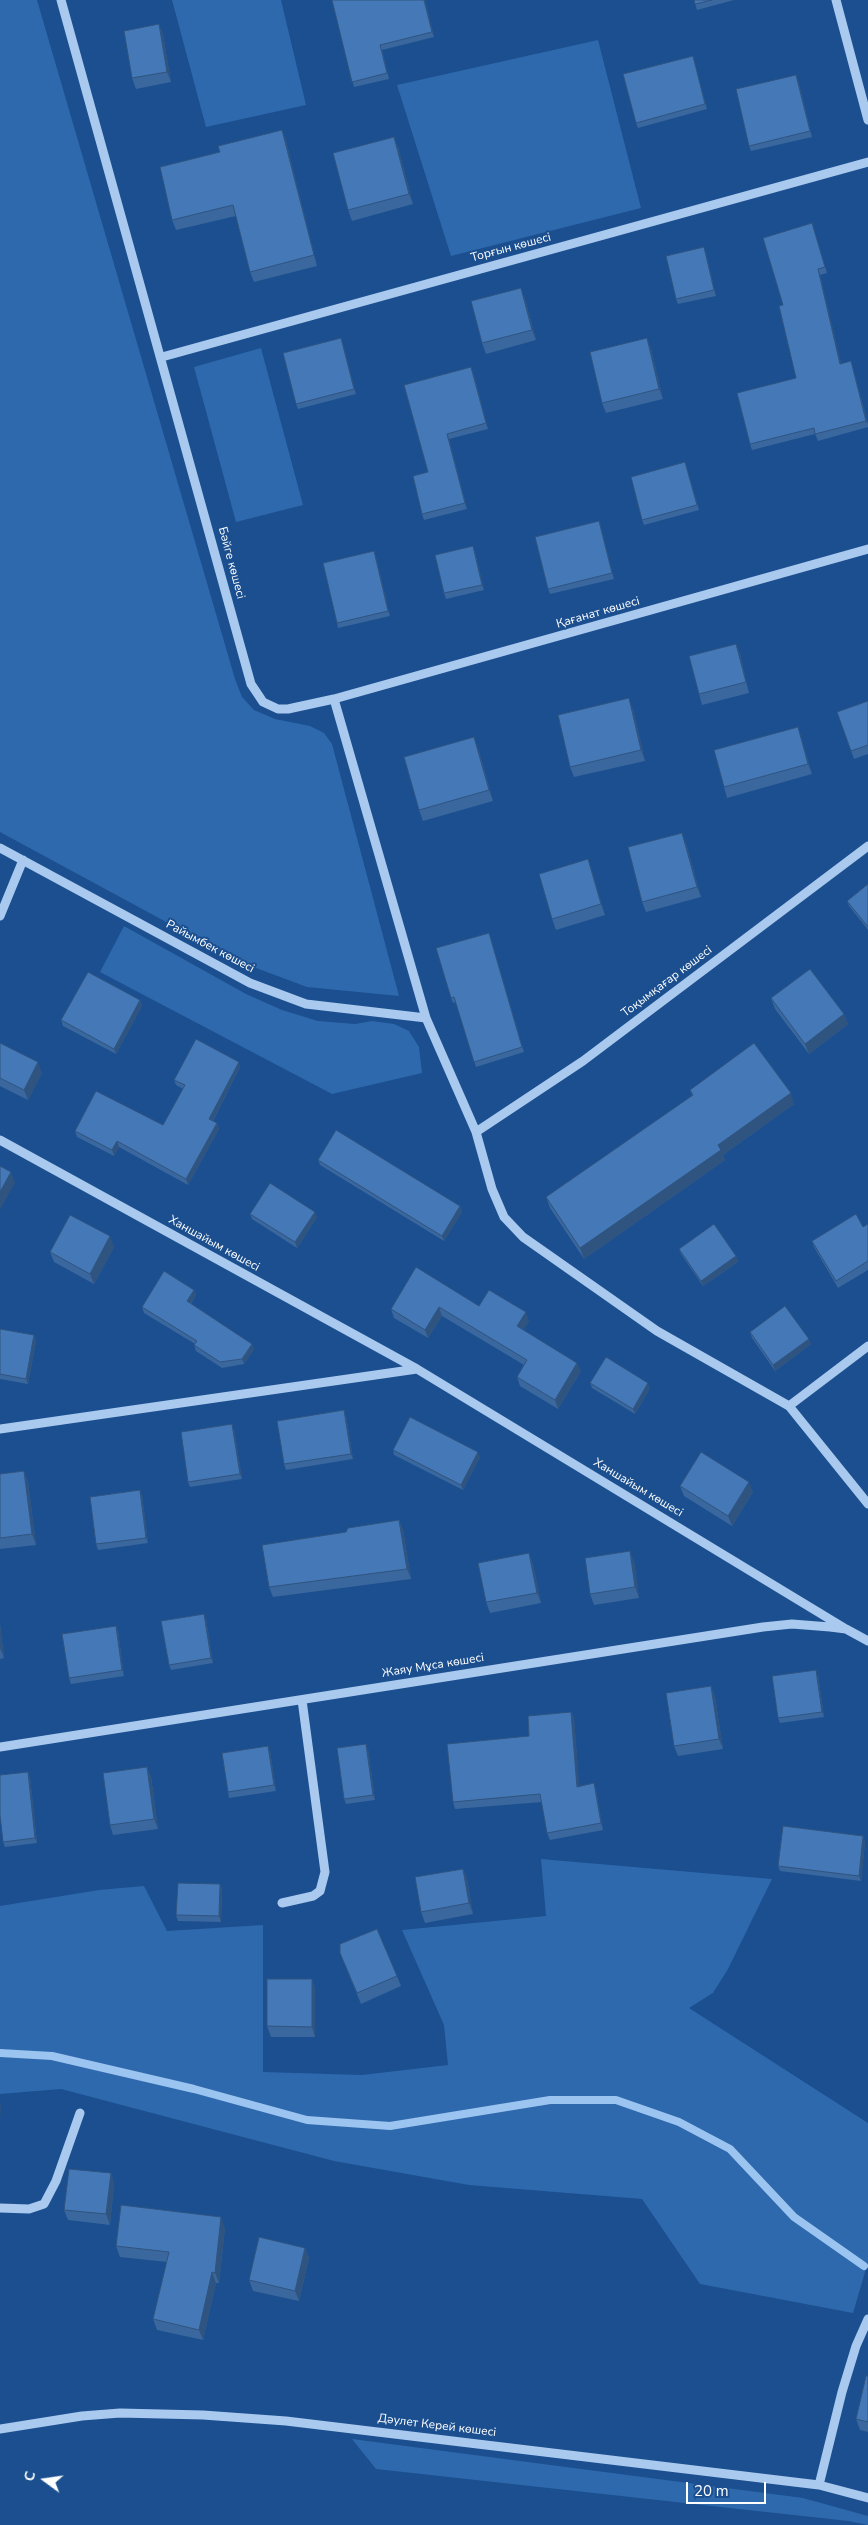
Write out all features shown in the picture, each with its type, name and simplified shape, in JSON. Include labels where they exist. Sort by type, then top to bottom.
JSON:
[{"type":"street","name":"Бәйге көшесі","points":[[62,0],[254,689],[263,702],[278,709],[334,699]]},
{"type":"street","points":[[836,0],[868,120]]},
{"type":"street","name":"Торғын көшесі","points":[[162,357],[868,162]]},
{"type":"street","name":"Қағанат көшесі","points":[[334,699],[868,549]]},
{"type":"street","points":[[334,699],[426,1018],[476,1132],[492,1189],[504,1217],[523,1237],[657,1331],[789,1406],[868,1504]]},
{"type":"street","name":"Тоқымқағар көшесі","points":[[476,1132],[583,1061],[868,846]]},
{"type":"street","name":"Райымбек көшесі","points":[[0,848],[250,983],[306,1004],[426,1018]]},
{"type":"street","points":[[0,916],[23,860]]},
{"type":"street","name":"Ханшайым көшесі","points":[[0,1140],[417,1369],[846,1629]]},
{"type":"street","points":[[789,1406],[868,1346]]},
{"type":"street","points":[[0,1429],[417,1369]]},
{"type":"street","name":"Жаяу Мұса көшесі","points":[[0,1747],[763,1627],[812,1624],[846,1629],[868,1640]]},
{"type":"street","points":[[282,1903],[313,1896],[320,1891],[326,1872],[302,1700]]},
{"type":"street","points":[[0,2208],[29,2209],[44,2204],[56,2181],[80,2113]]},
{"type":"street","points":[[819,2484],[842,2392],[856,2346],[868,2319]]},
{"type":"street","name":"Дәулет Керей көшесі","points":[[0,2430],[120,2413],[203,2415],[286,2421],[819,2484],[868,2498]]},
{"type":"shaded area","points":[[0,0],[37,0],[235,679],[242,697],[254,710],[275,719],[310,726],[324,733],[332,744],[399,996],[307,987],[240,962],[0,832]]},
{"type":"shaded area","points":[[172,0],[281,0],[306,105],[206,127]]},
{"type":"shaded area","points":[[598,40],[641,208],[451,256],[397,85]]},
{"type":"shaded area","points":[[261,348],[303,505],[236,522],[194,367]]},
{"type":"shaded area","points":[[124,926],[246,994],[282,1010],[318,1021],[355,1024],[372,1021],[394,1024],[409,1031],[419,1047],[422,1073],[332,1094],[100,972]]},
{"type":"shaded area","points":[[541,1859],[772,1879],[728,1969],[713,1993],[689,2008],[868,2123],[868,2262],[853,2313],[700,2284],[642,2199],[469,2185],[334,2161],[61,2089],[0,2094],[0,1906],[99,1890],[144,1886],[167,1931],[263,1925],[263,2072],[362,2075],[448,2065],[444,2025],[402,1930],[546,1916]]},
{"type":"shaded area","points":[[352,2439],[803,2498],[868,2516],[868,2525],[848,2521],[376,2469]]},
{"type":"building","points":[[332,0],[424,0],[432,32],[380,45],[387,73],[352,82]]},
{"type":"building","points":[[694,0],[712,0],[695,4]]},
{"type":"building","points":[[159,24],[167,72],[132,78],[124,31]]},
{"type":"building","points":[[693,56],[705,104],[636,123],[623,74]]},
{"type":"building","points":[[796,75],[810,131],[749,146],[736,89]]},
{"type":"building","points":[[282,130],[314,255],[250,272],[233,205],[172,220],[160,167],[220,152],[218,146]]},
{"type":"building","points":[[394,137],[409,194],[348,210],[333,153]]},
{"type":"building","points":[[812,223],[825,267],[818,269],[840,364],[851,361],[866,421],[815,434],[814,428],[750,444],[737,393],[796,378],[779,306],[783,305],[763,238]]},
{"type":"building","points":[[704,247],[714,290],[676,299],[666,256]]},
{"type":"building","points":[[521,288],[532,330],[482,343],[471,301]]},
{"type":"building","points":[[341,338],[354,389],[296,404],[283,353]]},
{"type":"building","points":[[647,338],[659,389],[602,403],[590,352]]},
{"type":"building","points":[[471,367],[486,423],[447,434],[465,503],[422,514],[413,476],[428,472],[404,385]]},
{"type":"building","points":[[685,462],[697,505],[642,520],[631,477]]},
{"type":"building","points":[[599,521],[612,573],[548,589],[535,537]]},
{"type":"building","points":[[473,546],[482,585],[444,593],[435,555]]},
{"type":"building","points":[[374,551],[388,611],[337,623],[323,563]]},
{"type":"building","points":[[736,644],[746,682],[699,694],[689,656]]},
{"type":"building","points":[[629,698],[641,750],[570,767],[558,715]]},
{"type":"building","points":[[868,701],[868,745],[851,751],[837,712]]},
{"type":"building","points":[[798,727],[808,764],[724,787],[714,750]]},
{"type":"building","points":[[474,737],[489,790],[419,810],[404,757]]},
{"type":"building","points":[[682,833],[697,887],[642,902],[628,847]]},
{"type":"building","points":[[588,859],[601,904],[552,919],[539,874]]},
{"type":"building","points":[[868,884],[868,927],[847,901]]},
{"type":"building","points":[[489,933],[522,1047],[474,1062],[454,997],[451,998],[436,948]]},
{"type":"building","points":[[810,969],[844,1014],[805,1044],[771,998]]},
{"type":"building","points":[[88,972],[140,1000],[114,1049],[61,1020]]},
{"type":"building","points":[[196,1039],[239,1062],[209,1119],[217,1123],[186,1179],[117,1141],[112,1150],[75,1131],[96,1091],[163,1125],[185,1085],[174,1080]]},
{"type":"building","points":[[0,1043],[38,1062],[24,1090],[0,1078]]},
{"type":"building","points":[[754,1043],[791,1093],[718,1145],[721,1150],[580,1248],[546,1197],[693,1095],[690,1090]]},
{"type":"building","points":[[336,1130],[460,1206],[442,1236],[318,1160]]},
{"type":"building","points":[[0,1166],[11,1172],[0,1192]]},
{"type":"building","points":[[270,1183],[315,1212],[295,1242],[250,1214]]},
{"type":"building","points":[[856,1214],[863,1227],[868,1224],[868,1261],[836,1281],[812,1241]]},
{"type":"building","points":[[70,1215],[110,1236],[90,1274],[50,1252]]},
{"type":"building","points":[[714,1224],[736,1256],[701,1281],[679,1249]]},
{"type":"building","points":[[416,1267],[479,1306],[489,1290],[526,1312],[517,1326],[577,1363],[555,1400],[517,1377],[527,1360],[439,1307],[425,1330],[391,1309]]},
{"type":"building","points":[[164,1271],[194,1290],[187,1301],[252,1344],[242,1359],[220,1362],[194,1345],[197,1341],[142,1307]]},
{"type":"building","points":[[785,1306],[809,1339],[773,1365],[750,1332]]},
{"type":"building","points":[[0,1329],[34,1335],[26,1379],[0,1374]]},
{"type":"building","points":[[606,1357],[648,1383],[633,1409],[590,1383]]},
{"type":"building","points":[[344,1410],[351,1454],[284,1464],[277,1421]]},
{"type":"building","points":[[410,1417],[478,1452],[461,1485],[393,1450]]},
{"type":"building","points":[[232,1424],[240,1474],[188,1482],[181,1432]]},
{"type":"building","points":[[701,1452],[749,1482],[728,1516],[680,1486]]},
{"type":"building","points":[[24,1471],[32,1534],[0,1538],[0,1474]]},
{"type":"building","points":[[140,1490],[146,1538],[96,1544],[90,1497]]},
{"type":"building","points":[[399,1520],[407,1569],[269,1587],[262,1545],[346,1532],[348,1528]]},
{"type":"building","points":[[630,1551],[635,1587],[590,1594],[585,1558]]},
{"type":"building","points":[[529,1553],[537,1593],[486,1602],[478,1563]]},
{"type":"building","points":[[204,1614],[211,1658],[169,1665],[161,1621]]},
{"type":"building","points":[[116,1626],[122,1670],[69,1678],[62,1634]]},
{"type":"building","points":[[816,1670],[822,1712],[778,1718],[772,1676]]},
{"type":"building","points":[[711,1686],[719,1739],[674,1746],[666,1693]]},
{"type":"building","points":[[571,1712],[577,1787],[594,1783],[601,1823],[547,1833],[540,1794],[453,1802],[447,1744],[529,1736],[528,1716]]},
{"type":"building","points":[[366,1744],[373,1795],[344,1799],[337,1748]]},
{"type":"building","points":[[268,1746],[274,1785],[228,1792],[222,1753]]},
{"type":"building","points":[[147,1767],[154,1819],[110,1825],[103,1773]]},
{"type":"building","points":[[28,1772],[35,1838],[3,1842],[0,1815],[0,1775]]},
{"type":"building","points":[[783,1826],[863,1836],[859,1876],[778,1866]]},
{"type":"building","points":[[463,1869],[469,1903],[421,1912],[415,1877]]},
{"type":"building","points":[[178,1883],[220,1884],[219,1916],[176,1915]]},
{"type":"building","points":[[377,1929],[397,1976],[357,1993],[340,1953],[340,1944]]},
{"type":"building","points":[[267,1979],[312,1979],[312,2027],[267,2026]]},
{"type":"building","points":[[69,2169],[111,2173],[106,2214],[64,2210]]},
{"type":"building","points":[[121,2205],[221,2217],[215,2273],[212,2272],[199,2330],[153,2319],[169,2252],[116,2246]]},
{"type":"building","points":[[259,2237],[305,2248],[295,2291],[249,2280]]},
{"type":"building","points":[[866,2376],[868,2376],[868,2422],[856,2419]]},
{"type":"waterway","points":[[0,2053],[52,2056],[194,2089],[307,2120],[390,2126],[550,2100],[616,2100],[679,2122],[730,2149],[794,2217],[864,2266]]}]
